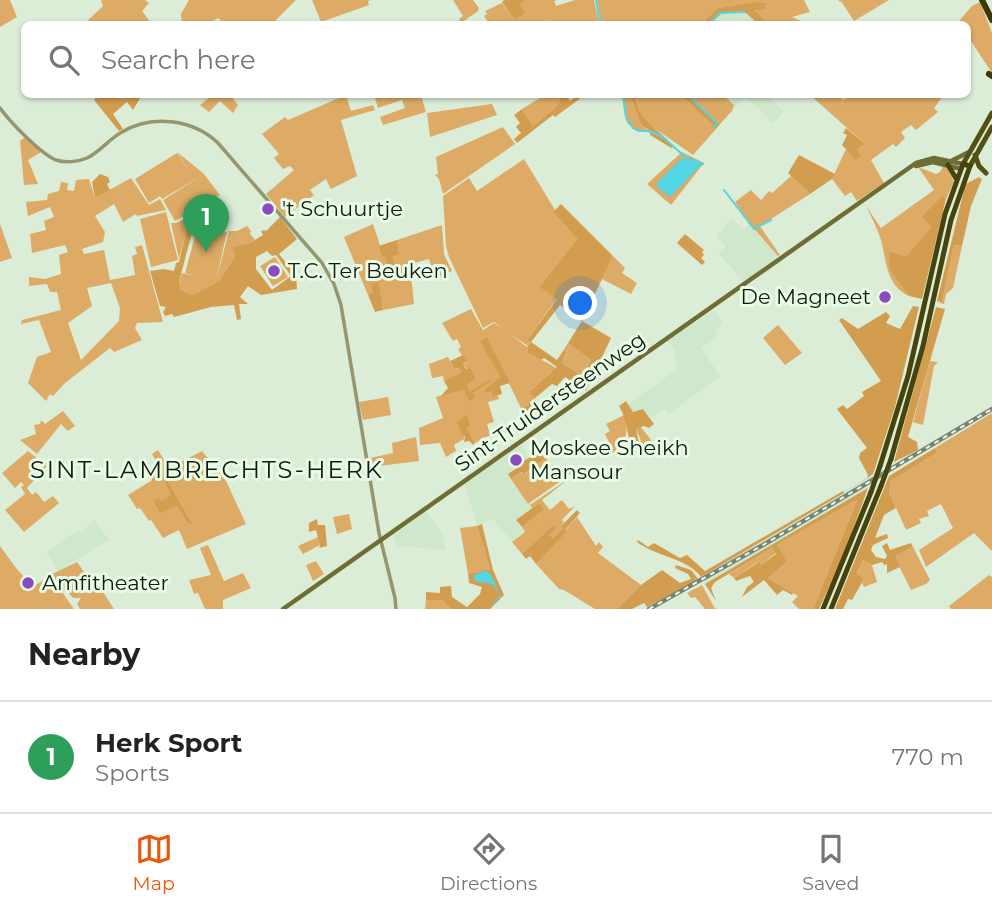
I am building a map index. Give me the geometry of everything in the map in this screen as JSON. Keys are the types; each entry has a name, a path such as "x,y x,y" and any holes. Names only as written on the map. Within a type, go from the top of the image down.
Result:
{"highway":[{"path":"984,0 992,13"},
{"path":"984,0 992,20"},
{"path":"949,163 957,180"},
{"path":"831,609 891,459 915,376 927,311 927,294 945,214 957,180 965,167"},
{"path":"823,609 871,492 899,410 927,311 934,296 965,167"}],"main road":[{"path":"965,167 992,113"},
{"path":"949,163 972,153 992,127"},
{"path":"972,153 986,173"},
{"name":"Sint-Truidersteenweg","path":"283,609 917,165 933,162 965,167"}],"street":[{"path":"0,108 45,152 61,161 74,162 89,157 121,132 155,122 167,121 185,125 204,133 218,143 322,263 334,284 341,305 381,540 396,609"}],"shaded area":[{"path":"0,0 10,0 17,17 0,27"},
{"path":"101,0 145,0 149,3 142,11 150,21 87,21 103,6"},
{"path":"189,0 296,0 275,21 221,21 218,18 213,21 182,21 181,14"},
{"path":"312,0 371,0 368,1 369,5 321,21"},
{"path":"453,0 473,0 479,8 478,11 460,21 463,16"},
{"path":"526,0 558,0 554,1 556,6 575,0 594,0 598,21 487,21 484,16 487,14 485,11 502,3 514,20 520,5"},
{"path":"526,0 520,5 525,13 514,20 502,2"},
{"path":"597,0 804,0 810,12 792,17 801,21 767,21 753,9 766,3 754,3 717,8 704,21 600,21"},
{"path":"838,0 889,0 854,21"},
{"path":"980,2 992,33 992,73 971,41 971,21 959,21 972,6"},
{"path":"766,3 765,9 754,10 767,21 755,21 746,13 722,13 713,21 704,21 717,8"},
{"path":"722,13 746,13 755,21 713,21"},
{"path":"140,98 133,110 127,102 113,114 123,129 119,131 94,100"},
{"path":"209,98 232,98 238,105 233,113 220,101 209,112 200,105"},
{"path":"339,98 347,98 351,111 373,105 375,110 341,120 357,176 331,189 326,179 310,190 314,195 285,217 266,194 294,170 290,166 283,169 274,158 279,154 262,134 285,117 288,120"},
{"path":"375,98 422,98 426,112 383,125 380,117 405,108 402,100 378,108"},
{"path":"540,98 561,98 556,107 533,126 522,109"},
{"path":"561,98 568,98 570,101 581,98 555,117 553,115 517,143 514,139 521,133 516,127 520,123 514,115 522,109 533,126 556,107"},
{"path":"622,98 631,98 641,125 651,133 634,128 625,117"},
{"path":"631,98 634,98 649,124 673,149 650,135 650,131 641,125"},
{"path":"634,98 684,98 716,129 693,155 647,123"},
{"path":"684,98 692,98 720,124 716,129"},
{"path":"692,98 726,98 734,105 720,124"},
{"path":"726,98 769,98 784,111 773,123 748,99 744,99 734,108"},
{"path":"813,98 942,98 934,108 938,112 916,130 911,125 901,132 905,138 896,147 893,144 871,160 884,183 857,201 851,192 845,196 832,179 847,147 857,150 865,144"},
{"path":"492,104 497,115 430,137 427,113"},
{"path":"503,127 515,144 443,194 439,179 435,175 438,174 436,157"},
{"path":"846,128 865,144 857,150 861,156 856,160 842,145 847,135 843,133"},
{"path":"25,137 41,152 28,160 38,184 24,185 20,141"},
{"path":"177,152 203,173 220,195 175,221 163,200 201,176 162,199 160,196 149,203 135,179 177,153 193,177"},
{"path":"682,152 704,163 671,205 647,184"},
{"path":"799,155 835,174 832,179 810,194 788,173"},
{"path":"524,159 555,210 554,213 577,239 539,287 557,298 527,340 531,343 528,346 510,334 527,347 528,353 556,368 530,391 535,398 522,410 487,338 481,340 500,377 493,386 492,394 492,397 498,395 499,399 488,402 494,422 487,424 490,435 475,443 467,428 467,416 464,439 454,445 456,451 446,457 440,443 420,445 419,428 443,418 436,397 464,388 470,400 473,393 490,379 470,392 467,385 476,379 463,364 467,363 458,349 461,347 457,339 453,341 442,323 471,309 483,330 494,323 503,328 494,322 483,328 449,257 443,196 469,178 477,191"},
{"path":"943,166 948,169 954,182 946,199 943,197 921,217 931,227 906,258 889,251 909,296 891,279 880,237 866,206 881,228 934,190 918,167 936,174"},
{"path":"100,174 108,177 110,190 95,198 92,182"},
{"path":"791,176 810,194 760,226 780,255 778,256 735,202 751,190 761,200"},
{"path":"979,177 982,179 971,206 962,246 954,245 942,302 937,301 966,184"},
{"path":"131,178 149,205 160,199 166,210 137,216 136,214 123,222 114,204 95,216 105,232 103,242 82,249 84,254 104,250 110,280 135,275 132,256 137,254 135,247 142,245 163,322 137,323 135,328 142,340 114,352 110,348 65,383 53,396 50,394 46,401 28,383 37,357 51,352 39,320 21,324 22,320 61,310 57,292 50,292 47,284 29,286 29,277 45,279 61,274 59,255 68,252 65,245 32,253 30,234 46,230 44,221 54,217 50,207 28,216 26,202 47,200 48,194 59,191 61,182 68,183 67,190 74,191 76,180 89,179 95,198","holes":["111,283 120,308 119,321 81,360 68,323 92,306 87,288"]},
{"path":"943,196 946,199 922,299 909,296 890,269 889,251 906,257 931,227 921,217"},
{"path":"561,204 613,256 582,321 611,338 586,391 565,377 557,386 552,384 535,398 529,392 557,367 544,358 541,360 528,353 527,347 531,343 527,340 557,299 539,287 577,239 553,212","holes":["560,305 582,321 568,343 591,360 582,376 562,363 566,352 563,351 557,360 531,342"]},
{"path":"166,212 178,260 151,267 140,219"},
{"path":"280,217 297,239 279,254 296,275 297,289 261,295 248,286 240,297 248,304 239,304 241,319 237,320 234,305 211,307 174,317 172,314 165,316 163,312 166,307 160,306 150,271 174,271 176,263 179,262 188,224 194,225 179,282 181,290 193,295 219,281 235,256 233,247 248,244 263,235 261,231 266,231","holes":["267,251 272,256 276,255 291,276 272,290 256,269 256,257"]},
{"path":"185,219 194,222 194,225 188,225 179,259 171,223"},
{"path":"731,219 744,229 750,224 778,256 744,282 719,254 726,246 716,237"},
{"path":"0,224 12,258 0,262"},
{"path":"373,224 380,245 378,247 382,256 385,255 389,271 392,256 399,254 397,240 442,225 444,254 452,271 435,279 429,259 410,264 414,304 383,310 379,282 368,295 344,237"},
{"path":"198,225 227,232 216,281 229,231 237,231 247,226 255,239 235,256 219,281 193,295 181,290 179,282 182,273 196,276 185,273"},
{"path":"685,234 704,250 701,258 705,262 702,265 677,243"},
{"path":"397,240 399,254 392,257 396,269 389,271 385,256 382,257 378,246"},
{"path":"954,245 962,246 953,288 946,294 944,304 937,302 942,302"},
{"path":"613,256 625,268 622,273 637,283 631,294 602,279"},
{"name":"T.C. Ter Beuken","path":"275,257 288,277 273,286 260,266"},
{"path":"379,281 383,310 375,312 368,295 373,292 371,285"},
{"path":"913,306 919,307 895,407 873,474 851,489 867,478 859,458 860,453 867,448 837,409 843,405 847,409 864,396 862,392 881,381 839,320 842,318 858,329 886,312 890,316 886,323 900,329"},
{"path":"936,307 945,309 908,437 917,442 918,450 894,462"},
{"path":"714,310 723,323 715,332 718,337 701,348 720,376 669,414 664,408 651,418 643,409 633,412 628,405 677,369 674,349 668,341"},
{"path":"778,325 802,353 785,365 763,338"},
{"path":"487,337 510,383 500,386 502,394 492,397 491,391 486,393 484,390 500,377 480,341"},
{"path":"568,343 591,360 582,376 562,363 566,353 563,351"},
{"path":"463,355 467,362 463,364 466,369 470,368 476,379 467,385 470,391 490,379 491,381 473,393 475,398 469,401 464,389 441,396 448,388 444,381 461,372 459,368 454,369 450,361"},
{"path":"448,357 454,369 459,368 461,372 444,381 443,376 432,378 429,364"},
{"path":"930,361 938,362 934,366 923,425 913,422"},
{"path":"388,397 391,415 363,420 359,402"},
{"path":"535,398 541,407 525,418 522,410"},
{"path":"626,401 633,412 643,409 654,424 649,428 644,426 636,429 641,453 634,441 631,443 619,406"},
{"path":"63,411 75,426 68,431 61,424 37,454 20,440 36,434 34,425 40,424 41,420 45,424"},
{"path":"992,413 992,551 974,533 926,567 919,550 953,528 941,504 927,511 929,516 919,519 921,523 906,530 889,492 891,481 937,453 935,448"},
{"path":"467,415 470,426 467,428 475,443 473,445 469,441 464,442 465,436 462,435 457,422"},
{"path":"624,415 627,421 626,436 622,438 631,443 606,456 604,452 612,448 605,434 610,431 606,424"},
{"path":"641,427 655,445 645,451 636,429"},
{"path":"416,437 419,461 371,467 370,458 393,453 392,443"},
{"path":"521,445 529,458 508,474 532,508 516,520 525,532 512,542 493,519 477,526 465,484"},
{"path":"935,448 937,453 891,481 889,492 896,508 884,515 875,538 887,534 888,538 873,545 871,550 876,557 885,559 887,556 882,546 887,543 890,550 911,543 913,547 895,556 900,567 887,573 887,564 882,562 872,565 863,560 857,574 864,579 852,600 848,599 843,609 835,609 889,476"},
{"path":"158,450 166,463 175,460 179,463 202,451 226,481 246,524 187,549 179,530 163,538 128,495 162,474 172,495 161,501 153,501 160,514 177,504 188,524 191,521 152,454"},
{"path":"28,451 47,466 27,488 32,495 36,492 44,502 53,496 59,503 24,532 5,510 25,494 21,487 24,485 21,482 15,488 2,473"},
{"path":"541,451 546,458 524,474 522,472 511,479 508,474"},
{"path":"546,458 557,477 579,468 528,504 511,479 523,472 525,474"},
{"path":"162,471 192,523 188,524 177,505 160,514 153,501 159,498 161,501 171,495 162,475 153,481 151,478"},
{"path":"873,474 868,488 705,584 701,577"},
{"path":"571,477 542,500 550,510 562,500 569,509 575,506 562,520 563,528 553,538 549,535 554,524 522,554 512,542 525,532 522,527 543,509 539,503 532,508 530,505"},
{"path":"868,488 843,557 819,609 813,609 857,500 777,545 787,562 768,578 793,593 792,595 783,590 777,595 764,580 742,597 747,587 754,582 750,576 736,581 734,578 759,562 761,565 776,554 772,548 715,582 711,588 716,601 705,584"},
{"path":"843,491 844,493 701,577 688,566 637,542 638,540 648,547 654,543 680,558 687,555 705,571"},
{"path":"857,500 813,609 799,609 792,602 798,596 768,578 786,563 777,545"},
{"path":"539,503 544,509 522,527 516,520"},
{"path":"577,510 580,513 565,530 567,531 536,564 530,556 526,559 522,554 554,524 556,527 549,535 553,538"},
{"path":"426,511 444,536 445,550 397,546 393,536"},
{"path":"349,514 352,529 337,534 333,517"},
{"path":"577,517 596,546 599,542 603,547 598,553 641,585 617,609 595,609 559,589 536,564"},
{"path":"317,519 318,525 325,525 327,546 319,548 316,530 309,532 309,523"},
{"path":"95,520 109,540 58,571 47,552 78,530 80,533"},
{"path":"482,524 493,570 504,595 490,609 451,609 442,600 426,600 426,592 440,593 440,587 451,586 452,597 467,607 480,594 482,587 469,583 468,574 490,569 477,526"},
{"path":"477,526 490,569 468,574 460,528"},
{"path":"318,537 320,545 303,554 298,546"},
{"path":"208,545 224,581 243,573 251,588 223,600 223,609 205,609 198,593 194,594 189,580 211,575 200,548"},
{"path":"0,546 33,587 77,562 94,586 98,584 114,609 80,609 77,604 81,598 73,598 66,590 62,592 74,609 0,609"},
{"path":"913,547 930,580 911,590 894,556"},
{"path":"772,548 776,553 761,565 758,562 734,578 729,574"},
{"path":"863,560 872,565 877,582 864,587 864,579 857,575"},
{"path":"316,561 324,574 313,581 306,565"},
{"path":"676,565 691,570 699,580 647,607 644,603 632,609 617,609 641,585 662,570 680,583 691,579 688,574 675,568"},
{"path":"989,575 992,577 992,609 951,609 949,606"},
{"path":"702,585 716,609 705,609 695,597 691,598 687,593"},
{"path":"426,600 442,600 451,609 425,609"}],"water":[{"path":"682,158 702,164 670,197 657,187 657,183"},
{"path":"483,571 488,572 501,596 487,609 500,595 492,584 475,581 473,576"}],"waterway":[{"path":"596,0 600,21"},
{"path":"712,21 720,13 745,12"},
{"path":"624,98 626,116 633,128 663,137 684,156 703,164"},
{"path":"691,98 717,123 714,127"},
{"path":"724,190 754,229 771,220"}],"railway":[{"path":"649,609 763,545 992,409"}],"place":[{"name":"'t Schuurtje","path":"268,209"},
{"name":"Herk Sport","path":"206,252"},
{"name":"T.C. Ter Beuken","path":"274,271"},
{"name":"De Magneet","path":"885,297"},
{"name":"Moskee Sheikh Mansour","path":"516,460"},
{"name":"Amfitheater","path":"28,583"}],"district":[{"name":"SINT-LAMBRECHTS-HERK","path":"207,470"}]}
